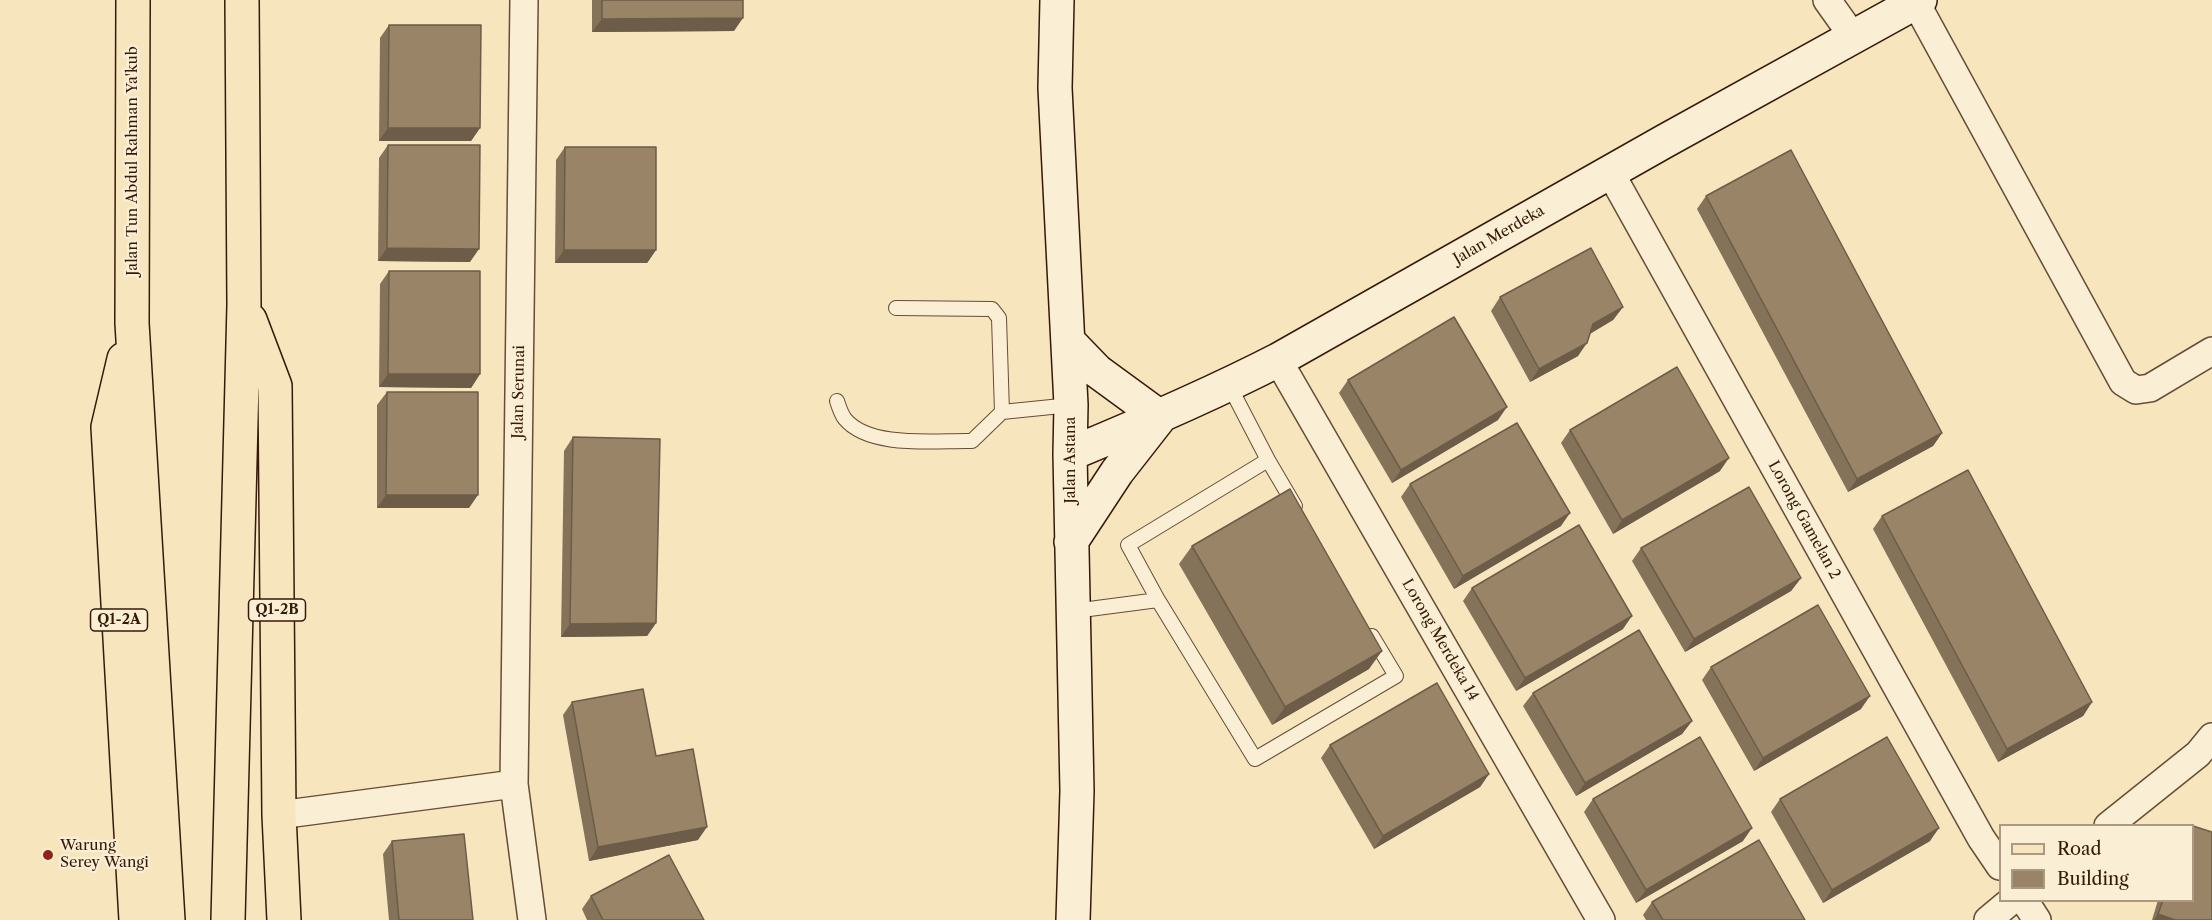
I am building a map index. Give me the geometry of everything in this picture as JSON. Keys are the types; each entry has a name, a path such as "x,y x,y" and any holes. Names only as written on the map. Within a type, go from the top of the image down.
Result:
{"main road":[{"name":"Jalan Tun Abdul Rahman Ya'kub","path":"132,322 133,0"},
{"name":"Q1-2B","path":"242,0 244,305 275,386 279,815 284,920"},
{"name":"Jalan Astana","path":"1057,0 1055,88 1071,405 1071,542 1077,791 1073,920"},
{"name":"Jalan Merdeka","path":"1070,454 1160,417 1278,360 1918,1"},
{"path":"228,920 244,305"},
{"name":"Q1-2A","path":"132,322 108,427 136,920"},
{"path":"132,322 168,920"},
{"path":"1068,342 1097,371 1160,417 1117,472 1071,542"}],"street":[{"name":"Jalan Serunai","path":"524,0 514,784 532,920"},
{"path":"1827,0 1854,38"},
{"path":"1918,1 2123,382 2136,390 2151,388 2212,351"},
{"name":"Lorong Gamelan 2","path":"1610,172 1975,828 1999,863"},
{"name":"Lorong Merdeka 14","path":"1278,360 1601,920"},
{"path":"2109,824 2198,754 2212,736"},
{"path":"279,815 514,784"},
{"path":"1988,920 2010,902"},
{"path":"2025,902 2037,920"}],"lane":[{"path":"896,308 992,309 999,318 1002,412"},
{"path":"1229,385 1268,460 1304,521"},
{"path":"837,401 844,418 861,432 885,440 972,441 1002,412 1071,405"},
{"path":"1268,460 1128,545 1158,600 1255,759 1396,676 1365,624"},
{"path":"1073,612 1158,600"}],"building":[{"path":"602,0 743,0 743,18 602,19"},
{"path":"389,25 481,25 480,128 388,128"},
{"path":"388,145 480,145 479,249 387,248"},
{"path":"565,147 656,147 656,250 564,250"},
{"path":"1791,150 1942,433 1857,479 1706,196"},
{"path":"1591,248 1623,307 1593,324 1587,343 1539,369 1500,297"},
{"path":"389,271 480,271 480,374 388,374"},
{"path":"1454,317 1507,407 1401,470 1348,380"},
{"path":"1677,367 1729,458 1622,520 1570,430"},
{"path":"387,392 478,392 478,495 386,495"},
{"path":"1517,423 1570,513 1463,576 1410,484"},
{"path":"573,437 660,439 656,623 570,624"},
{"path":"1968,470 2092,702 2007,749 1882,516"},
{"path":"1749,487 1801,578 1694,639 1641,548"},
{"path":"1290,489 1382,651 1285,707 1192,546"},
{"path":"1579,525 1632,616 1525,678 1472,588"},
{"path":"1818,605 1870,696 1763,758 1711,667"},
{"path":"1639,630 1692,721 1585,783 1533,693"},
{"path":"1437,683 1489,774 1383,836 1330,745"},
{"path":"643,689 656,756 693,749 707,827 598,847 572,702"},
{"path":"1700,737 1752,828 1646,890 1593,799"},
{"path":"1887,737 1939,828 1832,890 1780,799"},
{"path":"2194,826 2212,832 2212,920 2175,920 2158,914 2162,902 2194,902"},
{"path":"464,834 473,920 399,920 392,841"},
{"path":"1759,840 1805,920 1663,920 1652,902"},
{"path":"669,855 704,920 603,920 591,896"}],"place":[{"name":"Warung Serey Wangi","path":"48,855"}]}
